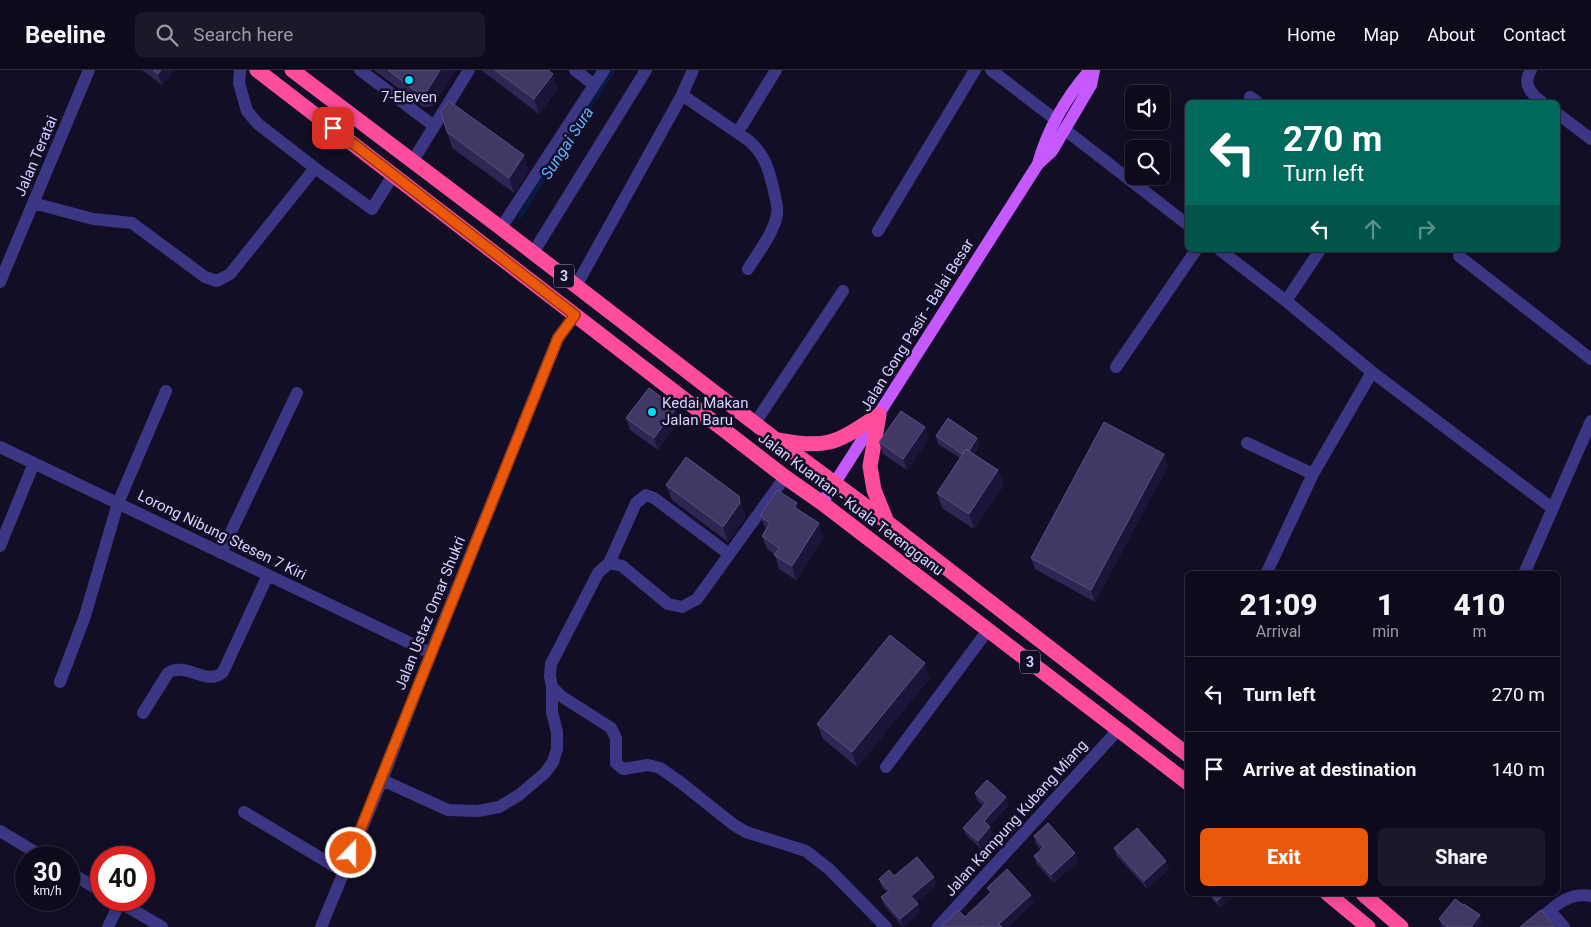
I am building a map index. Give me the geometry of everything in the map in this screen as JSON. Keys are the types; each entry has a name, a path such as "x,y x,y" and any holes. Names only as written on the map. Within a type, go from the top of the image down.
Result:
{"highway":[{"name":"Jalan Kuantan - Kuala Terengganu","path":"257,70 785,477 822,503 1185,781"},
{"name":"Jalan Kuantan - Kuala Terengganu","path":"292,70 775,439 836,483 1185,753"},
{"path":"775,439 819,445 846,436 880,415"},
{"path":"880,415 870,466 874,490 887,522"},
{"path":"1330,896 1368,927"},
{"path":"1365,896 1401,927"}],"main road":[{"name":"Jalan Gong Pasir - Balai Besar","path":"822,503 880,415 1038,164 1052,151 1060,125 1091,85 1092,70"}],"street":[{"name":"Jalan Teratai","path":"0,282 90,70"},
{"path":"240,70 239,83 247,111 258,124 315,168 372,208 393,175"},
{"path":"360,70 434,126"},
{"path":"575,70 594,86"},
{"path":"501,228 604,70"},
{"path":"534,253 646,70"},
{"path":"576,286 682,95 693,70"},
{"path":"738,132 776,70"},
{"path":"878,231 975,70"},
{"path":"990,70 1185,223"},
{"path":"1531,70 1528,75 1527,84 1530,91 1540,100"},
{"path":"412,162 467,71"},
{"path":"682,95 738,132 758,149 765,160 778,214 748,269"},
{"path":"1560,115 1591,138"},
{"path":"33,203 93,219 132,223 205,277 217,281 230,274 315,168"},
{"path":"1116,367 1195,252"},
{"path":"1223,252 1286,301 1372,372 1552,508"},
{"path":"1286,301 1319,252"},
{"path":"1459,256 1591,359"},
{"path":"755,423 843,291"},
{"name":"Jalan Ustaz Omar Shukri","path":"321,927 382,780 558,338 575,315"},
{"path":"1267,571 1313,474 1372,372"},
{"path":"60,682 85,616 118,504 166,391"},
{"path":"221,553 297,394"},
{"path":"1525,571 1591,421"},
{"path":"1247,443 1313,474"},
{"name":"Lorong Nibung Stesen 7 Kiri","path":"0,447 431,653"},
{"path":"0,546 34,463"},
{"path":"609,563 622,566 668,604 682,607 697,599 785,477"},
{"path":"382,780 448,810 478,811 499,807 519,795 545,773 553,762 557,749 557,732 552,712 551,664 598,573 609,563 636,503 646,495 654,498 729,554"},
{"path":"143,713 168,673 172,670 181,669 206,676 219,675 223,672 268,575"},
{"path":"886,768 988,630"},
{"path":"552,687 561,696 611,728 616,738 616,763 623,769 648,765 660,768 740,829 806,851 829,869 886,927"},
{"name":"Jalan Kampung Kubang Miang","path":"938,927 1118,730"},
{"path":"244,812 344,872"},
{"path":"0,831 25,846"},
{"path":"1532,927 1561,900 1580,894 1591,896"},
{"path":"108,927 114,911"},
{"path":"135,911 162,927"},
{"path":"1550,911 1564,927"}],"building":[{"path":"153,70 161,70 158,74"},
{"path":"388,70 440,70 427,91 417,92"},
{"path":"495,70 548,70 553,74 534,99"},
{"path":"449,101 524,155 509,178 447,132 441,112"},
{"path":"649,388 676,408 654,438 626,418"},
{"path":"901,411 925,427 903,459 879,442"},
{"path":"948,418 977,438 969,451 966,449 962,454 936,436"},
{"path":"1104,422 1164,454 1091,590 1031,558"},
{"path":"966,449 998,470 969,514 937,493"},
{"path":"686,457 739,496 740,503 723,527 666,485"},
{"path":"777,490 797,503 794,507 819,523 792,566 774,555 779,548 762,536 770,523 760,516"},
{"path":"890,635 925,663 852,752 817,724"},
{"path":"987,780 1006,797 984,821 990,827 978,841 963,828 986,803 975,793"},
{"path":"1048,823 1075,853 1051,875 1034,856 1044,847 1034,836"},
{"path":"1137,828 1166,861 1144,881 1114,848"},
{"path":"917,857 934,877 911,896 918,904 900,919 881,897 889,891 879,879 889,870 894,876"},
{"path":"1007,869 1031,895 999,924 1002,927 941,927 958,910 965,917 991,892 987,888"},
{"path":"1213,896 1223,896 1217,901"},
{"path":"1455,899 1480,915 1471,927 1447,927 1439,919"},
{"path":"1541,910 1555,927 1520,927"}],"waterway":[{"name":"Sungai Sura","path":"520,216 613,70"}],"place":[{"name":"7-Eleven","path":"409,80"},
{"name":"Kedai Makan Jalan Baru","path":"652,412"}],"route":[{"path":"333,128 575,315 558,338 382,780 351,853"}]}
